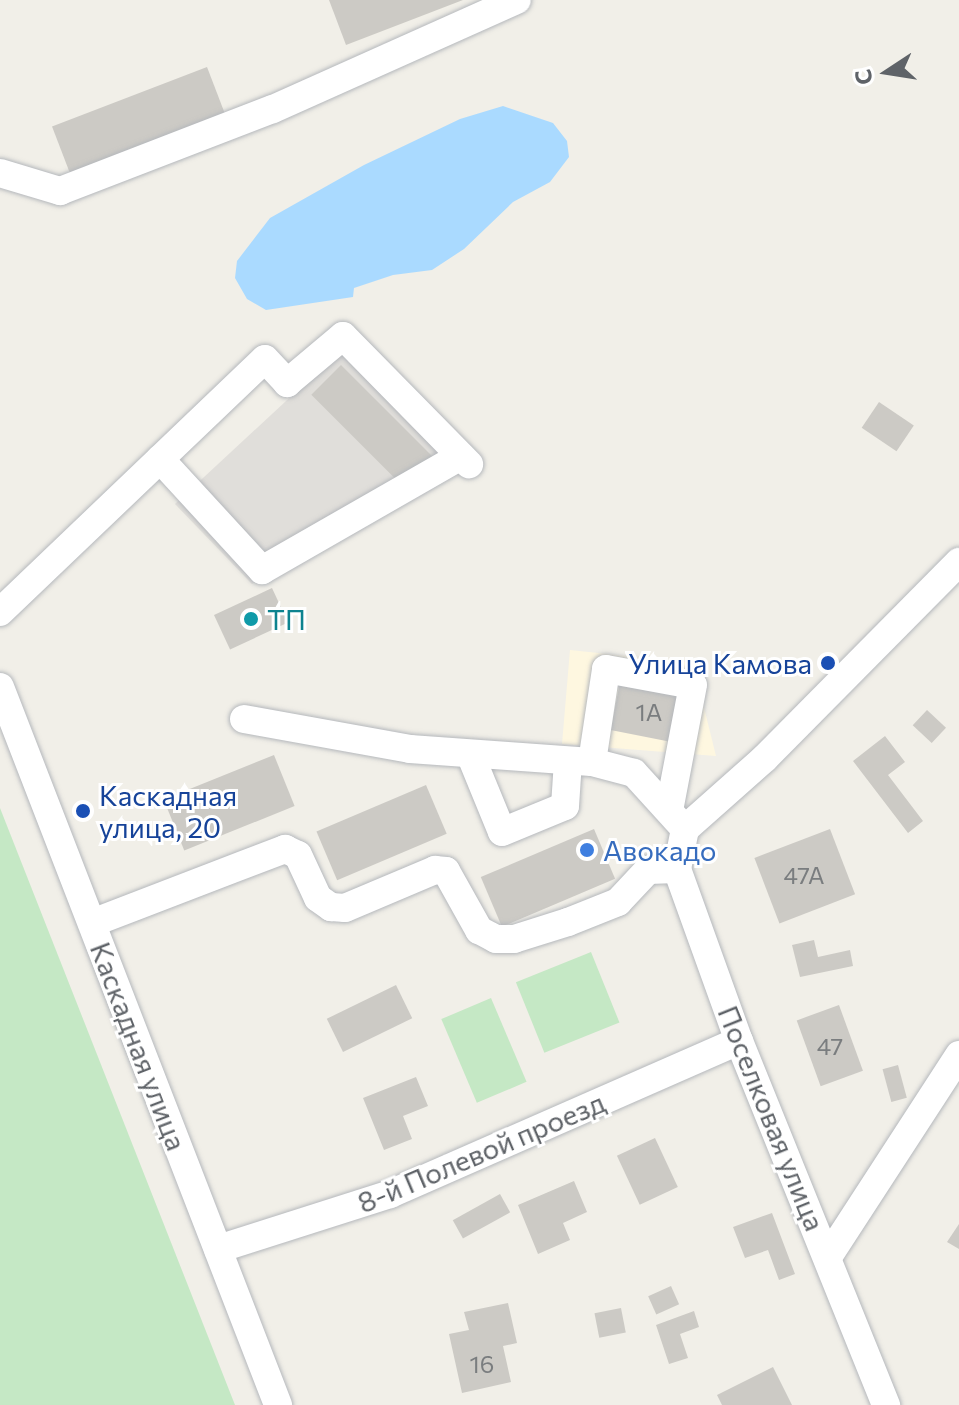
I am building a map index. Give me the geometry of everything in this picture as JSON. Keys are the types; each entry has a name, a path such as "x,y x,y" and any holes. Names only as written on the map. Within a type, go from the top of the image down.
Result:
{"street":[{"path":"0,173 60,191 273,109 517,0"},
{"path":"0,612 160,459 265,359 287,383 343,336 465,460 262,570 160,459"},
{"path":"677,820 765,758 959,562"},
{"path":"92,923 285,849 298,855 318,898 331,907 345,908 435,870 446,871 479,930 496,939 514,939 568,922 618,902 648,870 677,869 677,820 693,685 606,669 565,806 502,832 470,754"},
{"name":"Каскадная улица","path":"0,687 278,1405"},
{"path":"244,719 378,745 580,761 634,773 677,820"},
{"name":"Поселковая улица","path":"677,869 739,1041 886,1405"},
{"name":"8-й Полевой проезд","path":"218,1249 390,1194 739,1041"},
{"path":"828,1257 959,1055"}],"shaded area":[{"path":"342,349 454,465 252,584 175,504"},
{"path":"570,650 693,663 716,756 562,744"}],"green space":[{"path":"0,808 235,1405 0,1405"},
{"path":"591,952 619,1022 544,1053 516,982"},
{"path":"491,998 527,1082 477,1103 441,1019"}],"water":[{"path":"503,106 553,123 567,141 569,157 550,182 513,202 464,249 432,270 393,275 354,288 353,297 266,310 247,299 235,278 237,261 270,218 364,165 460,119"}],"building":[{"path":"329,0 463,0 346,45"},
{"path":"207,67 226,116 71,176 52,126"},
{"path":"341,365 436,460 406,489 311,395"},
{"path":"879,402 914,425 896,451 862,428"},
{"name":"ТП","path":"272,588 288,622 230,649 214,615"},
{"path":"620,682 686,695 676,743 611,730"},
{"path":"927,710 946,728 932,743 913,725"},
{"path":"885,736 905,762 888,775 923,821 908,833 853,761"},
{"path":"274,755 295,806 184,851 164,800"},
{"path":"426,785 447,834 337,880 316,831"},
{"path":"594,829 615,879 502,927 481,877"},
{"path":"830,829 855,894 779,923 754,858"},
{"path":"814,940 818,957 850,950 853,966 800,977 792,945"},
{"path":"396,985 412,1018 343,1052 327,1019"},
{"path":"839,1005 863,1071 821,1086 797,1020"},
{"path":"898,1065 907,1098 891,1102 883,1069"},
{"path":"416,1077 428,1106 403,1116 412,1139 384,1150 363,1098"},
{"path":"655,1138 678,1187 640,1205 617,1156"},
{"path":"574,1181 587,1212 563,1223 570,1240 538,1254 518,1205"},
{"path":"500,1194 510,1212 463,1239 453,1220"},
{"path":"772,1213 795,1274 779,1280 768,1250 745,1258 733,1227"},
{"path":"959,1224 959,1249 947,1242"},
{"path":"671,1286 679,1304 656,1314 648,1296"},
{"path":"508,1303 517,1343 503,1346 511,1382 462,1393 449,1334 469,1330 464,1312"},
{"path":"621,1308 626,1333 599,1338 594,1313"},
{"path":"694,1311 699,1327 680,1334 688,1358 669,1364 656,1325"},
{"path":"773,1367 792,1405 722,1405 717,1395"}],"place":[{"name":"ТП","path":"251,619"},
{"name":"Улица Камова","path":"828,663"},
{"name":"Каскадная улица, 20","path":"83,811"},
{"name":"Авокадо","path":"587,850"}]}
